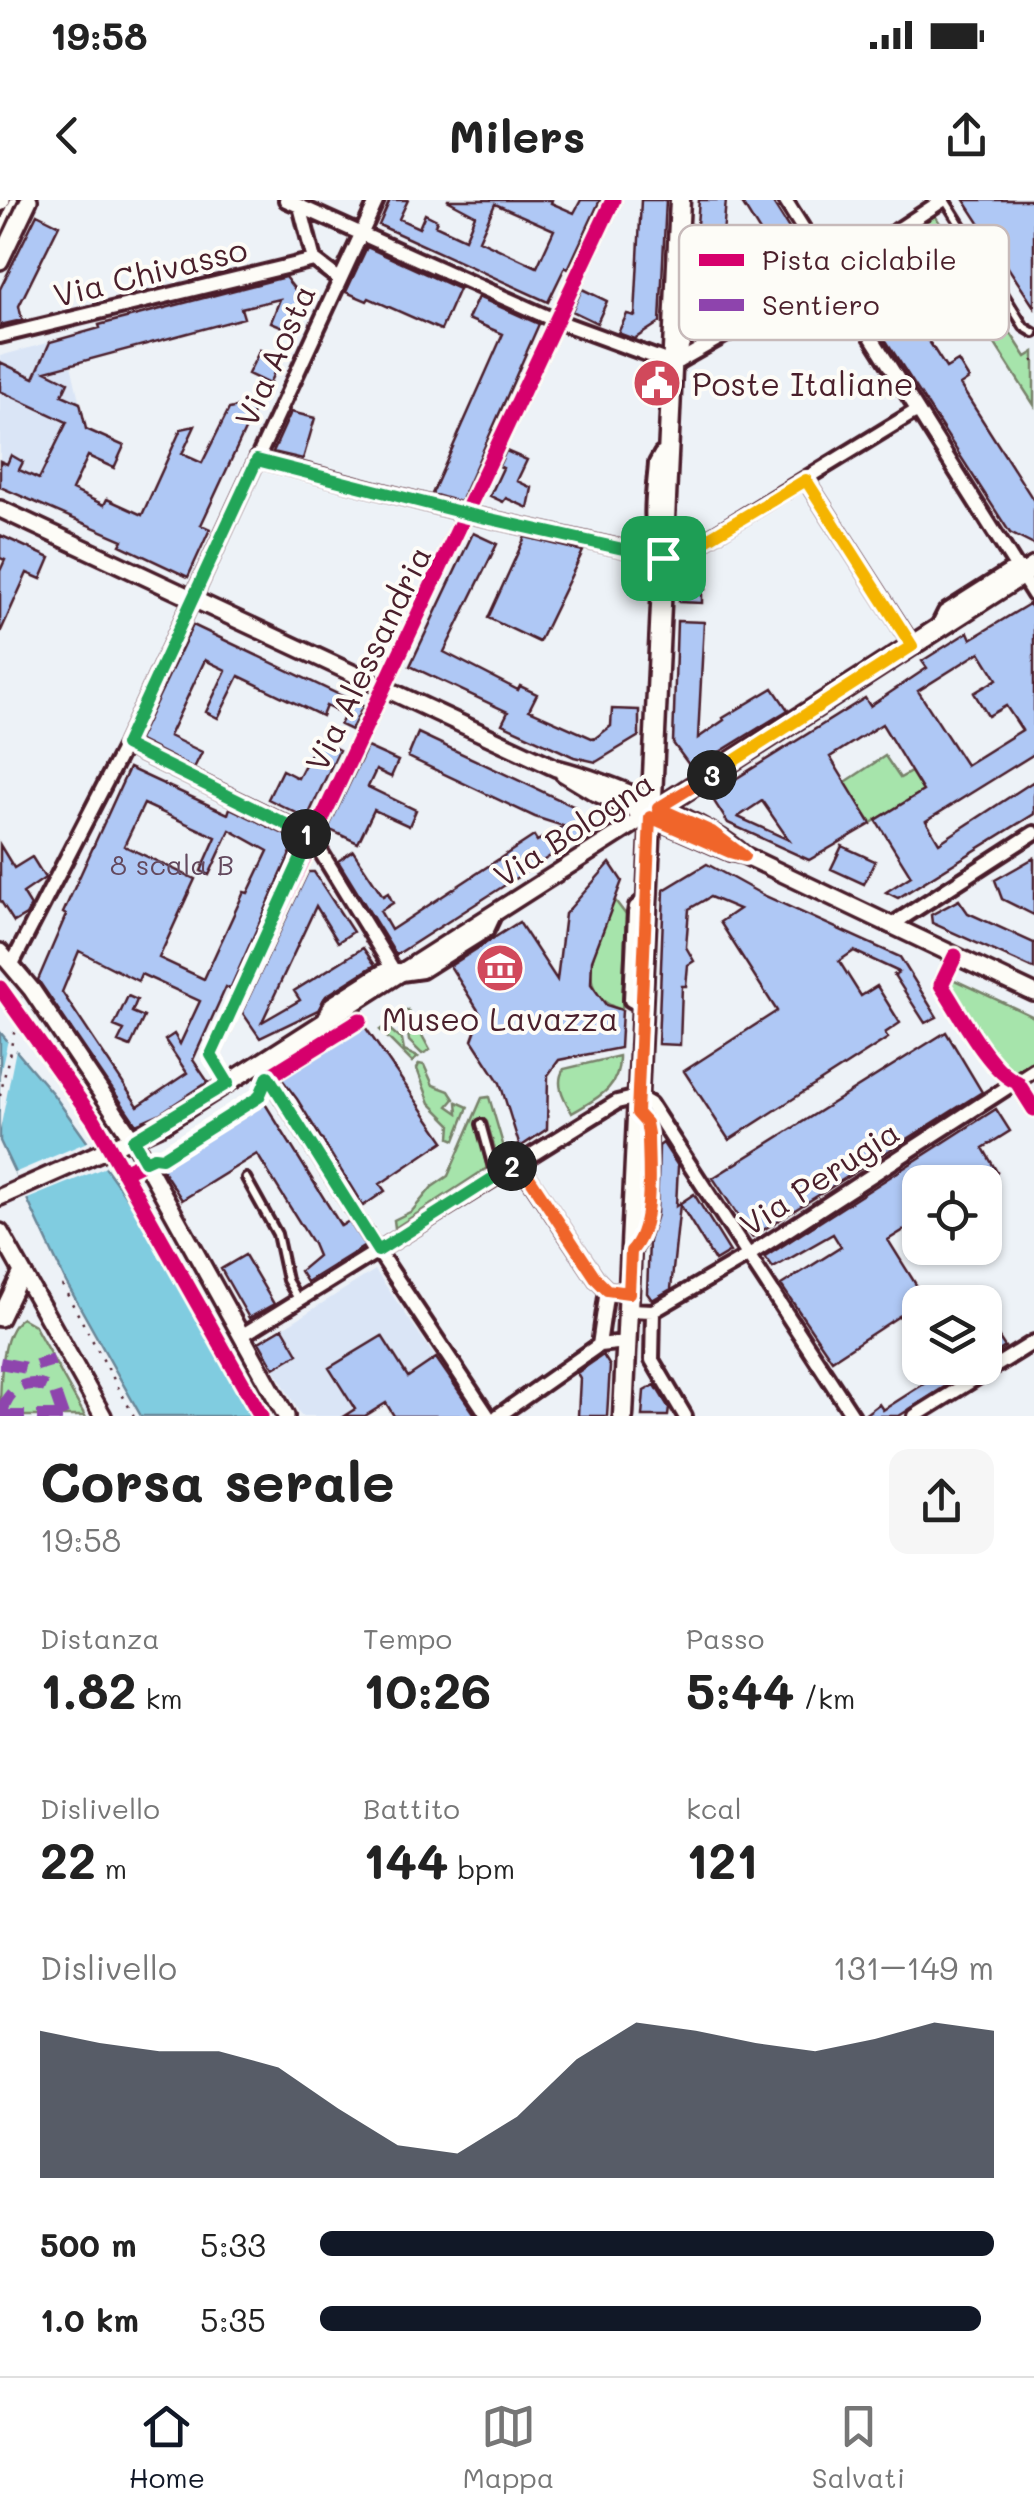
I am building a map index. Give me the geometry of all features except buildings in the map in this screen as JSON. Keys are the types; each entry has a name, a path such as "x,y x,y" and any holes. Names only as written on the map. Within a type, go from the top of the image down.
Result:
{"main road":[{"path":"623,1416 680,200"},
{"name":"Via Bologna","path":"652,812 1023,573"}],"street":[{"path":"0,261 29,200"},
{"path":"286,200 554,320 671,358 705,340"},
{"name":"Via Aosta","path":"12,964 125,745 376,200"},
{"name":"Via Alessandria","path":"228,1083 211,1055 613,200"},
{"path":"785,200 800,225"},
{"path":"906,225 944,200"},
{"path":"300,206 314,260 339,279"},
{"name":"Via Chivasso","path":"0,336 314,260"},
{"path":"871,340 1034,595"},
{"path":"257,460 468,514 663,552 689,550 916,411"},
{"path":"806,480 912,646"},
{"path":"0,510 556,768 586,776 652,812 712,832 744,856 1034,993"},
{"path":"125,745 311,836 399,973"},
{"name":"Via Bologna","path":"0,1197 133,1140 652,812"},
{"path":"890,926 1034,833"},
{"path":"0,952 133,1140 286,1416"},
{"name":"Via Perugia","path":"654,1311 748,1255 1034,1070"},
{"path":"268,1076 488,1416"},
{"path":"1017,1082 1034,1109"},
{"path":"242,1336 617,1102 650,1104 853,1416"},
{"path":"519,1162 607,1290 654,1311 652,1360 685,1416"},
{"path":"0,1232 103,1416"},
{"path":"0,1318 22,1272"},
{"path":"498,1416 599,1345 607,1290"},
{"path":"915,1416 1034,1342"},
{"path":"599,1345 652,1360"}],"lane":[{"path":"0,231 14,200"},
{"path":"944,200 960,225"},
{"path":"1009,303 1024,327 1034,333"},
{"path":"955,956 942,985 991,1060 1005,1078 1017,1082"},
{"path":"481,1124 496,1176"},
{"path":"246,1178 277,1234 287,1280 298,1300"}],"path":[{"path":"1034,360 1030,362 1034,368"},
{"path":"0,988 22,1019 0,1096"},
{"path":"62,1285 134,1416"}],"shaded area":[{"path":"65,338 86,431 50,510 0,487 0,356"},
{"path":"375,1270 436,1358 344,1416 301,1416 274,1368 298,1354 283,1328"}],"green space":[{"path":"934,214 941,225 917,225"},
{"path":"1009,331 1026,357 1034,352 1034,405 992,340 1009,340"},
{"path":"885,756 900,778 911,772 923,791 871,823 844,783"},
{"path":"614,899 626,915 622,1010 605,1002 595,991 591,977 596,946"},
{"path":"946,976 1034,1017 1034,1063 1008,1079"},
{"path":"408,1010 430,1050 422,1054 409,1041 407,1025 388,1028 402,1040 404,1051 418,1057 412,1062 380,1030"},
{"path":"619,1056 611,1085 572,1113 560,1086 564,1069"},
{"path":"419,1064 424,1065 433,1085 449,1091 454,1099 448,1106 458,1113 457,1102 468,1107 455,1140 450,1138 451,1124 430,1103 417,1069"},
{"path":"489,1097 507,1158 498,1160 487,1122 477,1124 487,1168 395,1228 394,1220 412,1211 432,1187 448,1176 482,1098"},
{"path":"22,1318 34,1325 85,1416 0,1416 5,1348"}],"water":[{"path":"0,1032 53,1094 157,1240 256,1416 141,1416 66,1282 0,1141"}],"pier":[{"path":"9,1035 17,1044 0,1130 0,1075"},
{"path":"92,1140 106,1167 25,1200 14,1173"}],"tram line":[{"path":"0,239 18,200"}],"marked path":[{"path":"268,1077 378,1251"},
{"path":"0,1363 27,1368 54,1360"},
{"path":"2,1416 8,1398 29,1384 55,1393 63,1416"},
{"path":"0,1416 68,1416"}],"cycle path":[{"path":"228,1083 211,1055 613,200"},
{"path":"955,956 941,985 986,1054 1017,1082 1034,1109"},
{"path":"0,988 94,1120 261,1416"},
{"path":"123,1172 154,1157 161,1158 259,1097 268,1077 360,1020"}],"place":[{"name":"Poste Italiane","path":"657,383"},
{"name":"Museo Lavazza","path":"500,968"}],"route":[{"path":"257,460 663,558 689,550 806,480 912,646 658,808 712,832 744,856 650,817 637,1113 646,1123 648,1134 646,1224 643,1236 631,1251 629,1293 607,1290 597,1280 519,1162 378,1251 268,1076 259,1097 162,1158 145,1161 133,1140 228,1083 211,1055 311,836 125,745 257,460"}]}
